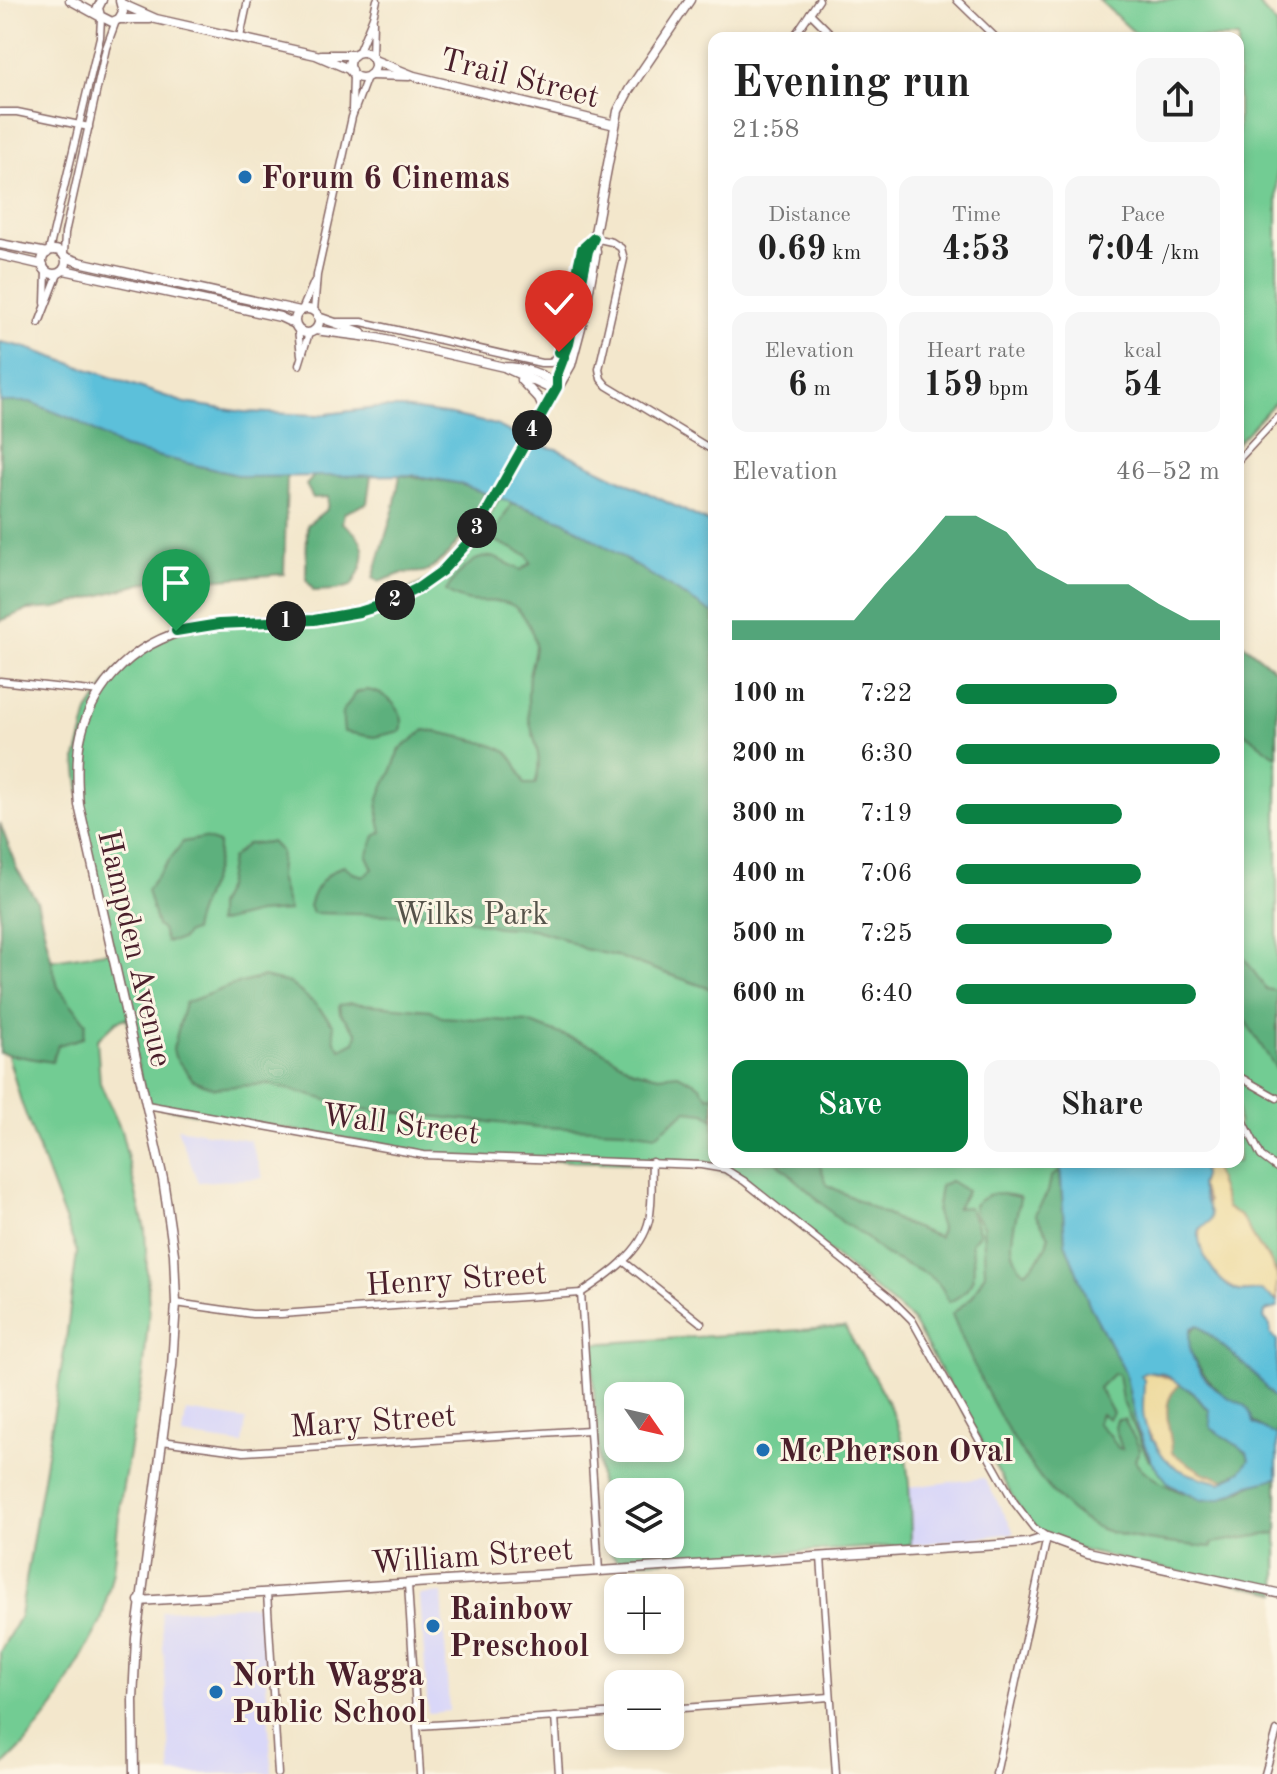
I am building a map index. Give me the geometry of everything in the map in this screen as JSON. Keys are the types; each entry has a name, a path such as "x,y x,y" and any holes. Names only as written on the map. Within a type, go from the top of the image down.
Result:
{"main road":[{"path":"70,0 108,22 156,19 240,37 316,55 359,77 368,76 375,68 373,58 365,52 316,55"},
{"path":"100,17 98,8 102,0"},
{"name":"Hampden Avenue","path":"134,1774 133,1669 139,1601 172,1366 176,1303 170,1216 83,824 76,759 88,712 115,671 133,655 176,631 219,624 314,620 359,612 402,597 442,571 463,548 565,378 575,352 596,252 594,238 618,111 690,0"},
{"path":"117,20 123,12 121,2"},
{"path":"121,2 156,19"},
{"path":"352,72 350,62 356,54"},
{"name":"Trail Street","path":"373,58 414,76 615,125"},
{"name":"Trail Street","path":"368,76 414,76"},
{"path":"0,244 48,252 58,250 64,255 166,281 301,310 377,338"},
{"path":"44,268 48,252"},
{"path":"0,255 61,272 280,317 312,331 377,338 504,367 517,367 551,379 557,387"},
{"path":"61,272 67,264 64,255"},
{"path":"163,292 166,281"},
{"path":"297,327 295,317 301,310"},
{"path":"312,331 318,324 316,314"},
{"path":"504,367 530,388 542,414"},
{"path":"514,374 547,387 557,387"},
{"path":"1047,1537 1088,1552 1277,1593"},
{"name":"William Street","path":"139,1601 1017,1544 1047,1537"}],"street":[{"path":"240,37 248,0"},
{"path":"356,54 373,17 377,0"},
{"path":"797,32 819,0"},
{"path":"957,0 990,32"},
{"path":"810,13 829,32"},
{"path":"48,252 100,37 100,17"},
{"path":"373,17 373,58"},
{"path":"64,255 65,233 106,48 117,20"},
{"path":"352,72 352,117"},
{"path":"316,314 317,275 352,117 368,76"},
{"path":"0,112 17,112 89,127"},
{"path":"334,322 362,322 551,363 559,352 582,249 594,238 619,245 624,259 600,366 601,379 607,386 708,447"},
{"path":"44,268 45,307"},
{"path":"39,323 61,272"},
{"path":"301,310 317,275"},
{"path":"297,327 300,362 312,331"},
{"path":"1244,454 1277,418"},
{"path":"0,681 100,692"},
{"path":"1244,1079 1277,1098"},
{"name":"Wall Street","path":"147,1105 424,1155 708,1166"},
{"path":"1244,1122 1261,1156 1277,1168"},
{"name":"Henry Street","path":"176,1303 252,1314 281,1314 581,1293 611,1273 642,1236 650,1218 652,1162"},
{"name":"Wall Street","path":"718,1168 735,1174 903,1309 921,1332 1014,1502 1034,1528 1047,1537"},
{"path":"623,1261 701,1323"},
{"path":"581,1293 599,1571"},
{"name":"Mary Street","path":"162,1441 257,1452 589,1430"},
{"path":"996,1774 1047,1537"},
{"path":"821,1557 836,1774"},
{"path":"408,1584 420,1774"},
{"path":"267,1593 278,1774"},
{"path":"684,1708 830,1697"},
{"path":"417,1726 604,1714"},
{"path":"555,1717 559,1774"},
{"path":"1265,1774 1277,1731"}],"shaded area":[{"path":"177,1128 250,1140 263,1178 198,1182"},
{"path":"186,1411 246,1420 243,1444 183,1436"},
{"path":"984,1478 1015,1533 911,1545 909,1487"},
{"name":"Rainbow Preschool","path":"442,1593 449,1711 428,1713 420,1595"},
{"name":"North Wagga Public School","path":"261,1605 272,1773 171,1774 161,1611"}],"green space":[{"path":"1099,0 1254,0 1277,25 1277,400 1244,436 1244,32 1134,32"},
{"path":"0,402 30,402 77,421 123,448 246,477 287,476 284,574 207,580 169,576 56,608 27,610 0,621"},
{"path":"371,475 367,503 344,513 342,523 358,536 362,544 363,560 357,577 351,586 314,591 306,579 307,525 327,509 328,497 313,498 306,485 314,476"},
{"path":"400,475 457,483 485,493 462,536 437,564 419,573 403,573 379,582 373,578 394,508"},
{"name":"Wilks Park","path":"499,498 564,521 708,610 708,1166 448,1157 147,1105 127,1018 117,1021 97,1040 100,1083 121,1130 145,1230 149,1311 143,1375 121,1497 113,1571 101,1622 56,1704 25,1744 0,1769 0,1652 20,1616 66,1340 77,1252 21,1102 0,1027 0,899 41,954 53,960 112,951 83,824 76,759 88,712 115,671 176,631 359,612 431,579 479,525 485,525"},
{"path":"512,503 564,521 708,610 708,988 616,956 584,949 560,937 532,929 498,927 438,913 313,913 309,906 321,882 337,869 344,865 353,873 364,876 373,869 367,856 375,836 382,832 378,805 380,796 398,751 425,730 466,738 505,751 517,766 525,784 535,784 538,757 528,702 535,644 531,629 518,610 508,603 466,600 446,591 471,563 484,557 503,561 521,570 531,563 527,555 491,539"},
{"path":"1244,645 1277,671 1277,1275 1241,1217 1227,1208 1214,1168 1244,1168"},
{"path":"1244,645 1277,671 1277,757 1244,732"},
{"path":"367,690 388,698 398,709 401,731 374,737 344,732 342,712 357,692"},
{"path":"0,823 17,869 37,901 58,987 86,1023 83,1038 58,1045 52,1062 0,1053"},
{"path":"204,838 218,843 218,855 193,931 181,940 166,942 157,926 147,890 183,842"},
{"path":"271,842 281,852 279,877 289,911 257,913 217,923 217,906 226,887 231,859 247,844"},
{"path":"1244,958 1266,989 1277,991 1277,1070 1244,1019"},
{"path":"263,977 289,983 314,1003 333,1024 335,1041 341,1049 355,1042 357,1033 340,1013 339,1005 351,1003 431,1010 442,1017 528,1022 596,1047 633,1070 659,1076 678,1074 699,1085 708,1097 708,1115 686,1111 656,1135 361,1109 268,1084 213,1088 193,1080 175,1057 173,1049 185,1003"},
{"name":"Wilks Park","path":"717,1168 1060,1168 1065,1242 1125,1372 1152,1462 1170,1485 1277,1478 1277,1593 1088,1552 1047,1537 1023,1515 912,1320 744,1181"},
{"path":"784,1168 821,1168 827,1185 905,1224 939,1237 941,1228 936,1213 940,1186 950,1181 967,1191 957,1208 969,1207 980,1233 971,1243 974,1270 970,1285 949,1302 942,1288 929,1275 885,1255 863,1235 842,1222"},
{"path":"1060,1171 1065,1242 1090,1306 1125,1372 1137,1428 1152,1462 1122,1400 1118,1374 1113,1374 1099,1388 1113,1413 1109,1419 1101,1414 1097,1423 1122,1449 1115,1428 1117,1420 1124,1419 1140,1449 1135,1460 1141,1468 1162,1483 1202,1498 1224,1497 1277,1478 1277,1533 1212,1543 1212,1547 1150,1540 1104,1530 1069,1509 1048,1487 1008,1431 952,1314 972,1297 985,1273 983,1226 975,1215 974,1205 996,1194 1020,1197 1012,1246 1018,1264 1025,1272 1040,1256 1047,1242 1049,1236 1035,1214 1048,1192 1051,1177"},
{"path":"1198,1325 1252,1371 1277,1402 1277,1436 1231,1403 1199,1368 1190,1350 1189,1336"},
{"name":"McPherson Oval","path":"845,1327 885,1397 901,1436 909,1482 911,1545 621,1563 616,1558 684,1558 684,1478 604,1478 604,1547 591,1344"},
{"path":"1182,1383 1209,1410 1211,1428 1247,1452 1249,1460 1241,1471 1224,1480 1201,1472 1171,1453 1167,1407 1174,1390"}],"sand":[{"path":"1202,1168 1214,1168 1227,1208 1241,1217 1269,1258 1277,1275 1277,1302 1260,1291 1237,1291 1220,1280 1206,1262 1198,1240 1208,1201 1200,1185"},
{"path":"1146,1372 1182,1383 1169,1398 1167,1407 1172,1453 1202,1472 1224,1480 1221,1483 1178,1470 1159,1453 1141,1410 1144,1380 1141,1375"}],"water":[{"path":"0,342 24,347 185,403 244,412 319,415 402,408 496,425 536,445 557,449 708,522 708,610 564,521 457,483 412,475 246,477 123,448 77,421 30,402 0,402"},
{"path":"1060,1168 1202,1168 1200,1185 1211,1216 1210,1221 1200,1228 1199,1236 1208,1263 1221,1280 1235,1290 1261,1291 1277,1302 1277,1308 1265,1311 1264,1318 1277,1341 1277,1402 1252,1371 1198,1325 1191,1328 1189,1337 1192,1356 1208,1382 1245,1406 1253,1423 1277,1436 1277,1478 1246,1486 1221,1499 1201,1500 1170,1485 1152,1462 1137,1428 1125,1372 1090,1306 1065,1242","holes":["1146,1372 1164,1374 1191,1391 1209,1410 1211,1428 1247,1452 1249,1460 1241,1471 1221,1483 1173,1466 1151,1440 1145,1423 1144,1380 1141,1375"]}],"place":[{"name":"Forum 6 Cinemas","path":"245,177"},
{"name":"McPherson Oval","path":"763,1450"},
{"name":"Rainbow Preschool","path":"433,1626"},
{"name":"North Wagga Public School","path":"216,1692"}],"route":[{"path":"176,631 219,624 314,620 359,612 402,597 442,571 472,538 557,387 557,375 566,356 588,251 594,238 582,249 559,352"}]}
